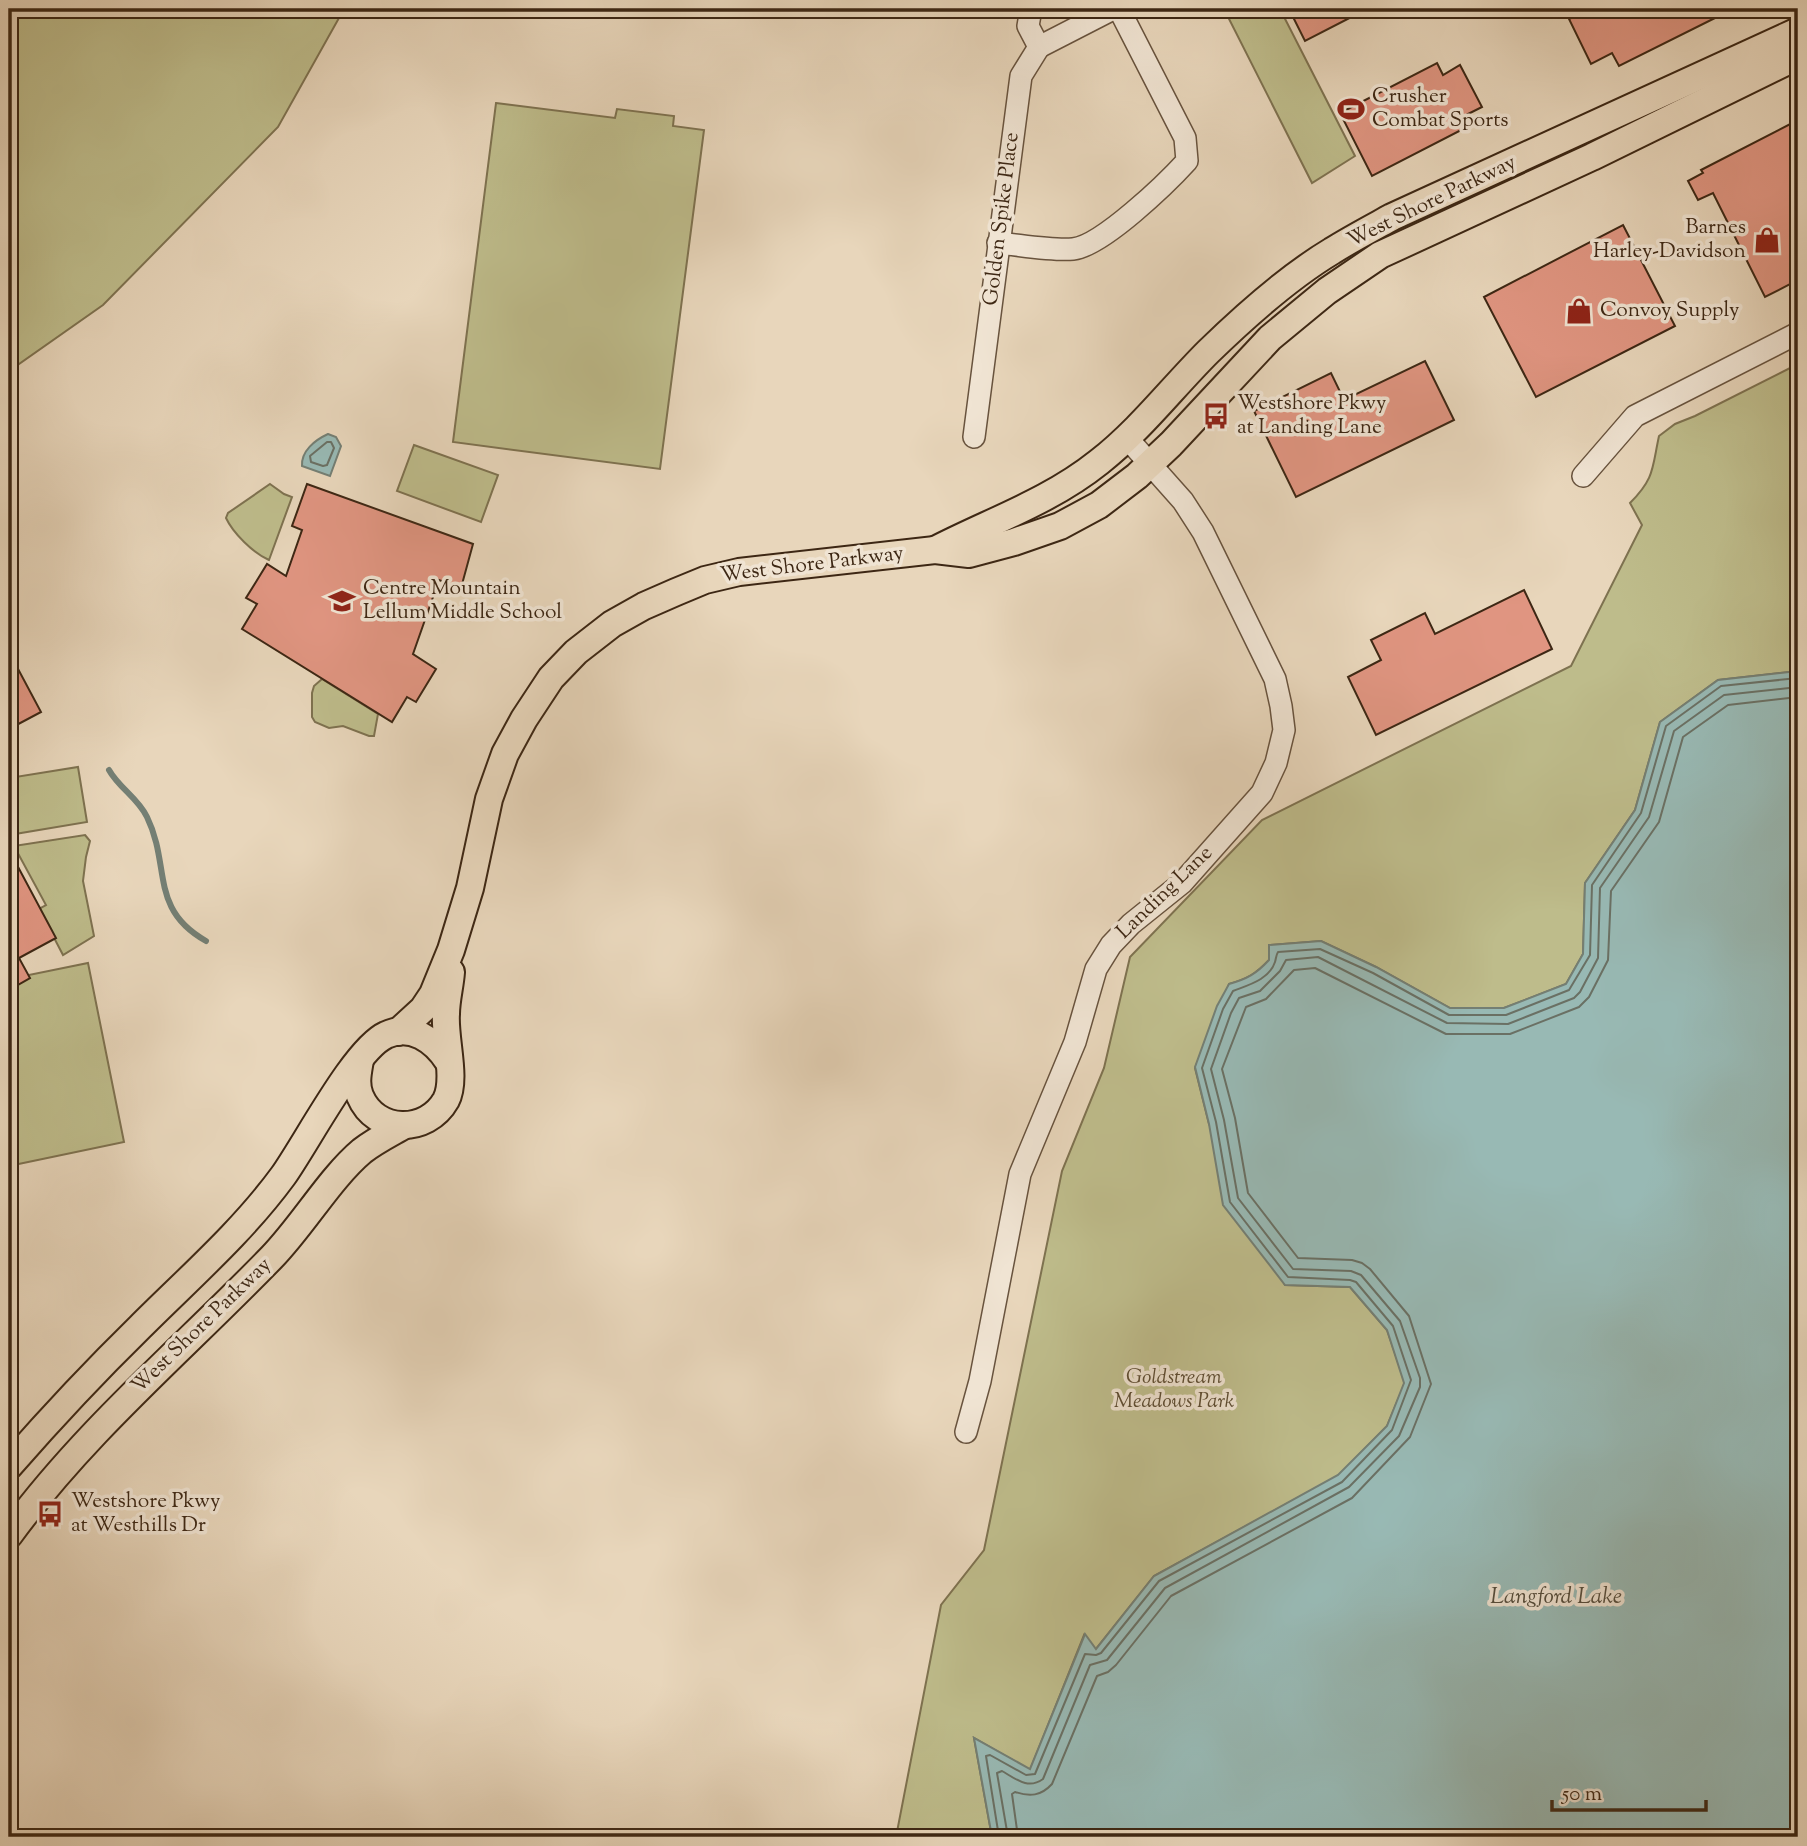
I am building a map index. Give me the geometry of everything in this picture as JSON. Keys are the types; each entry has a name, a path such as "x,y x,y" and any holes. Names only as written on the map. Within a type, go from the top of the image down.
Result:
{"main road":[{"name":"West Shore Parkway","path":"935,550 1030,507 1063,488 1099,462 1144,423 1208,353 1282,287 1330,252 1392,217 1798,31"},
{"name":"West Shore Parkway","path":"398,1032 423,1009 433,994 452,950 470,888 489,799 505,754 551,678 576,652 612,624 644,606 705,580 768,567 935,550 969,554 1060,526 1099,505 1150,464 1270,338 1327,291 1380,255 1592,157 1798,56"},
{"name":"West Shore Parkway","path":"448,1061 445,1017 452,950"},
{"path":"398,1032 422,1035 438,1046 448,1061 450,1080 447,1097 437,1113 421,1123 403,1126 385,1122 370,1112 360,1096 356,1078 360,1060 371,1044 386,1034 398,1032"},
{"name":"West Shore Parkway","path":"9,1466 94,1372 256,1209 282,1177 360,1060"},
{"name":"West Shore Parkway","path":"9,1535 101,1426 250,1280 300,1226 348,1165 363,1151 403,1126"}],"street":[{"path":"1031,9 1028,26 1039,47 1113,9"},
{"path":"998,243 1074,249 1099,239 1171,179 1187,161 1185,138 1119,9"},
{"name":"Golden Spike Place","path":"974,438 1021,76 1039,47"},
{"path":"1583,476 1635,416 1798,333"},
{"name":"Landing Lane","path":"966,1432 980,1381 1020,1174 1075,1042 1096,969 1111,945 1182,883 1262,793 1276,763 1284,730 1275,679 1203,532 1183,501 1127,438"}],"green space":[{"path":"9,9 344,9 278,127 103,305 9,371"},
{"path":"1224,9 1280,9 1355,156 1312,183"},
{"path":"496,103 615,118 617,109 674,116 673,126 704,130 660,469 453,442"},
{"name":"Goldstream Meadows Park","path":"1798,364 1798,671 1718,680 1660,722 1635,810 1585,883 1583,954 1566,984 1504,1008 1450,1008 1376,967 1321,941 1269,945 1269,960 1264,965 1251,975 1229,984 1195,1068 1209,1124 1285,1285 1350,1287 1387,1330 1405,1383 1387,1426 1338,1476 1154,1576 1095,1650 1084,1635 1030,1770 974,1738 992,1837 896,1837 941,1605 984,1550 1062,1171 1104,1068 1130,957 1262,820 1571,666 1642,525 1630,503 1648,479 1659,436 1675,424"},
{"path":"414,445 498,475 481,522 397,491"},
{"path":"270,484 292,497 269,560 244,542 226,518 228,513"},
{"path":"322,679 378,714 374,736 343,726 329,728 315,722 312,717 312,693 314,686"},
{"path":"78,767 87,822 9,835 9,778"},
{"path":"85,835 90,841 83,881 94,936 63,955 39,909 46,905 14,846"},
{"path":"88,963 124,1142 9,1166 9,979"}],"water":[{"path":"328,434 336,437 341,446 330,476 302,466 310,447"},
{"name":"Langford Lake","path":"1798,671 1798,1837 992,1837 974,1738 1030,1769 1085,1634 1096,1649 1154,1576 1338,1475 1387,1426 1404,1383 1387,1330 1350,1287 1285,1285 1223,1205 1209,1124 1195,1067 1217,1006 1229,984 1251,975 1264,965 1269,960 1269,945 1321,941 1376,967 1450,1008 1504,1008 1566,984 1583,954 1585,883 1635,810 1660,722 1718,680"}],"building":[{"path":"1289,9 1367,9 1305,41"},
{"path":"1589,9 1733,9 1619,66 1612,53 1591,64 1569,19"},
{"path":"1437,63 1443,75 1460,65 1482,107 1464,116 1469,126 1372,176 1340,113"},
{"name":"Barnes Harley-Davidson","path":"1798,120 1798,280 1765,297 1713,193 1698,200 1688,181 1703,173 1701,170"},
{"name":"Convoy Supply","path":"1623,225 1675,326 1536,397 1484,297"},
{"path":"1425,361 1454,420 1296,497 1254,411 1331,373 1344,400"},
{"name":"Centre Mountain Lellum Middle School","path":"307,484 473,544 461,588 439,580 413,654 436,669 416,702 407,697 392,722 242,629 257,604 246,598 267,564 286,576 302,530 292,526"},
{"path":"1524,590 1552,649 1376,735 1348,677 1381,660 1371,640 1425,613 1435,634"},
{"path":"9,652 41,712 9,729"},
{"path":"9,850 56,938 19,958 30,978 9,990"}],"waterway":[{"path":"109,770 147,817 154,835 164,885 176,915 206,941"}],"place":[{"name":"Crusher Combat Sports","path":"1351,109"},
{"name":"Barnes Harley-Davidson","path":"1767,240"},
{"name":"Convoy Supply","path":"1579,311"},
{"name":"Westshore Pkwy at Landing Lane","path":"1216,416"},
{"name":"Centre Mountain Lellum Middle School","path":"342,601"},
{"name":"Westshore Pkwy at Westhills Dr","path":"50,1514"}]}
